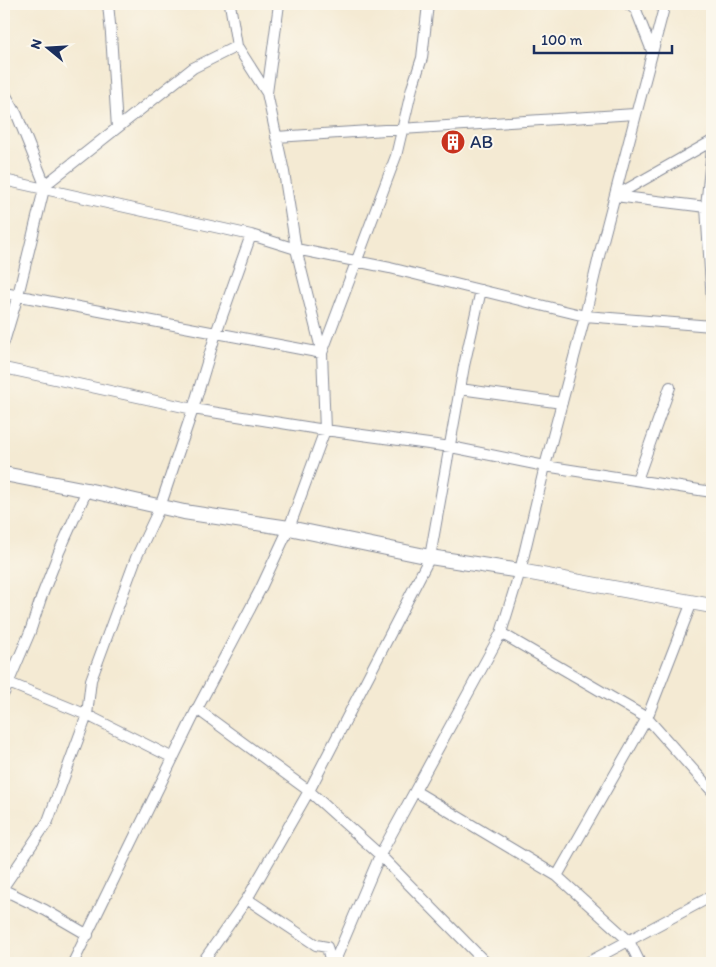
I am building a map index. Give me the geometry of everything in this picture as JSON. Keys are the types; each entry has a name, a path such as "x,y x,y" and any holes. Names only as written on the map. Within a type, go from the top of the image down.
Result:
{"street":[{"path":"108,4 117,128"},
{"path":"230,4 237,46 267,93"},
{"path":"73,963 197,709 260,590 289,528 326,430 322,353 296,249 284,172 267,93 279,4"},
{"path":"322,353 396,156 412,88 422,58 428,4"},
{"path":"628,4 636,10 652,51"},
{"path":"332,963 380,855 501,633 520,572 545,466 665,4"},
{"path":"45,187 193,68 237,46"},
{"path":"4,92 17,114 45,187 18,295 4,342"},
{"path":"276,137 635,114"},
{"path":"614,196 712,141"},
{"path":"712,148 709,208 712,302"},
{"path":"4,180 45,187 251,235 296,249 356,261 585,316 712,326"},
{"path":"614,196 709,208"},
{"path":"88,935 4,888 48,821 87,715 91,680 136,558 160,507 216,333 251,235"},
{"path":"202,963 247,899 309,791 430,557 460,389 481,290"},
{"path":"4,293 322,353"},
{"path":"4,368 193,408 326,430 451,447 545,466 712,492"},
{"path":"637,480 670,387"},
{"path":"460,389 562,403"},
{"path":"4,474 87,490 160,507 289,528 430,557 712,606"},
{"path":"4,693 6,682 30,632 41,598 87,490"},
{"path":"557,876 647,718 692,602"},
{"path":"501,633 647,718 712,791"},
{"path":"6,682 87,715 173,758"},
{"path":"197,709 309,791 380,855 486,963"},
{"path":"415,791 557,876 629,941 640,963"},
{"path":"586,963 712,896"},
{"path":"247,899 316,944 327,947 332,963"}],"place":[{"name":"AB","path":"453,142"}]}
